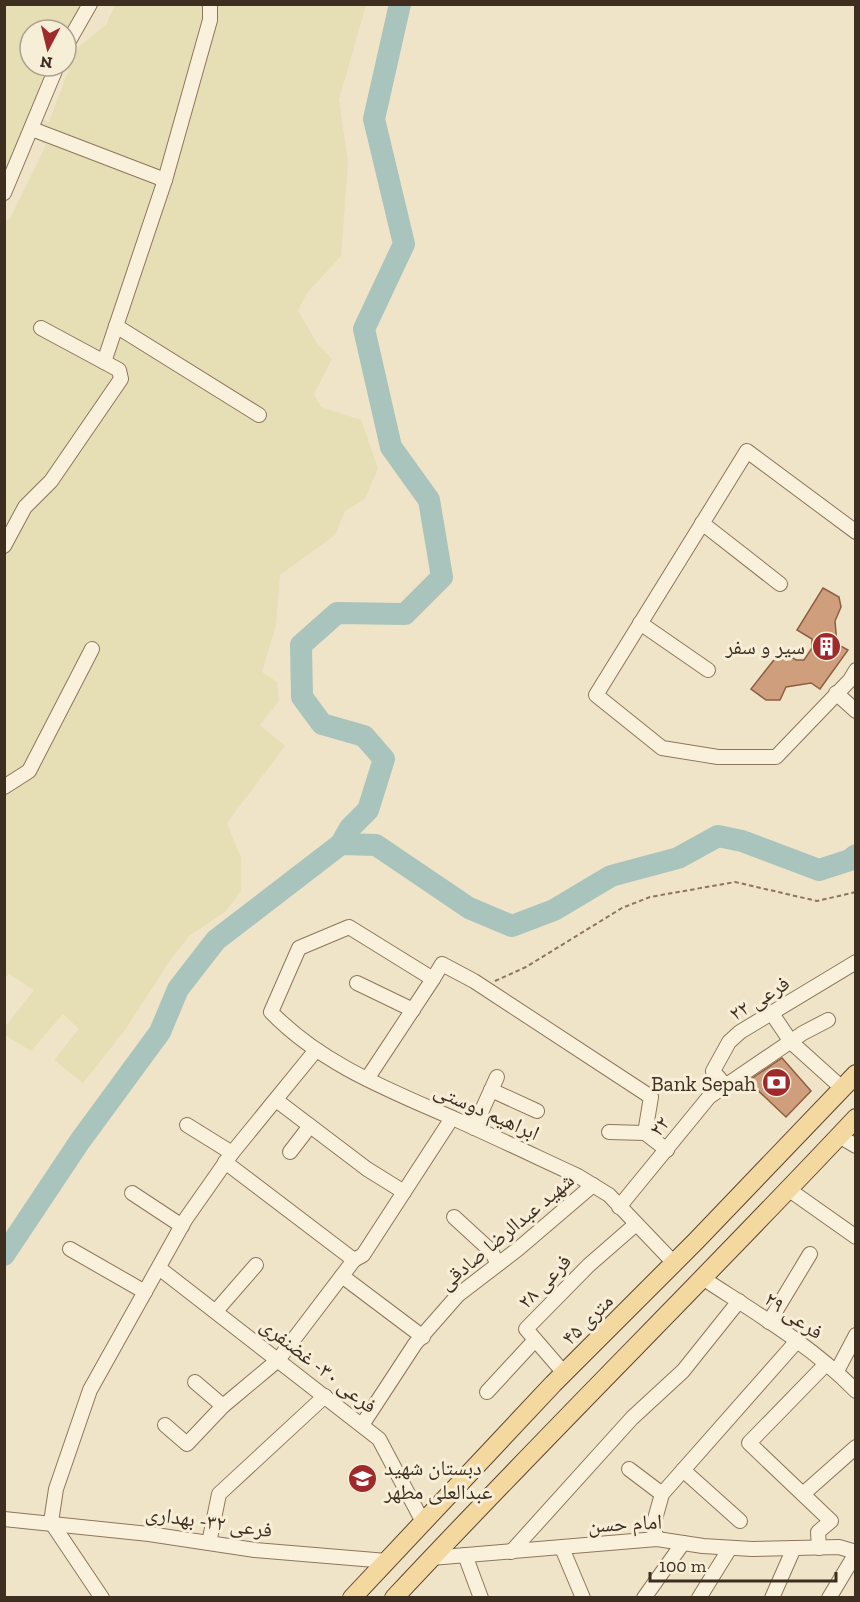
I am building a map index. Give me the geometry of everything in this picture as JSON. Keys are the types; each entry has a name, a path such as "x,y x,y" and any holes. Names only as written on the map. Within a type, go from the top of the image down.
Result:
{"main road":[{"name":"۴۵ متری","path":"352,1598 564,1373 768,1167 855,1074"},
{"path":"404,1593 431,1558 704,1279 855,1118"},
{"path":"768,1167 767,1174 772,1182 788,1189"},
{"path":"738,1197 755,1200 760,1207 762,1218"}],"street":[{"path":"78,25 90,4"},
{"path":"105,362 165,180 210,20 210,4"},
{"path":"4,194 52,78"},
{"path":"32,129 165,180"},
{"path":"116,326 259,415"},
{"path":"4,546 25,507 51,481 121,379 119,370 41,328"},
{"path":"854,678 836,693 777,757 718,757 662,748 596,695 747,451 855,532"},
{"path":"702,523 780,584"},
{"path":"640,623 708,670"},
{"path":"4,787 29,771 92,649"},
{"path":"836,693 855,711"},
{"name":"ابراهیم دوستی","path":"434,979 349,927 299,948 271,1012 316,1050 367,1079 593,1185 609,1195 674,1263"},
{"name":"فرعی ۲۲","path":"726,1086 713,1071 729,1042 855,962"},
{"path":"367,1079 442,964 484,988 651,1097 645,1133"},
{"path":"357,983 413,1010"},
{"path":"773,1015 791,1042 842,1088"},
{"name":"۲۲","path":"619,1207 709,1097 828,1020"},
{"path":"94,1594 51,1522 59,1477 90,1390 182,1226 229,1157 316,1050"},
{"path":"474,1128 494,1084 537,1111"},
{"path":"276,1100 367,1169 404,1192"},
{"path":"165,1425 187,1444 223,1406 278,1360 354,1260 363,1255 452,1118"},
{"path":"187,1125 354,1260"},
{"path":"290,1152 310,1126"},
{"path":"609,1132 645,1133 667,1150"},
{"path":"839,1136 855,1146"},
{"name":"شهید عبدالرضا صادقی","path":"362,1425 415,1344 458,1295 593,1185"},
{"path":"788,1189 855,1237"},
{"path":"132,1193 182,1226"},
{"path":"454,1217 491,1251 498,1264"},
{"name":"فرعی ۲۸","path":"564,1373 526,1329 589,1265 636,1224"},
{"path":"70,1248 145,1292"},
{"path":"769,1322 810,1254"},
{"path":"216,1311 256,1265"},
{"name":"فرعی ۳۰- غضنفری","path":"159,1268 379,1439 423,1522"},
{"path":"342,1276 423,1337"},
{"name":"فرعی ۲۹","path":"704,1279 797,1341 831,1367 855,1391"},
{"path":"511,1552 632,1418 683,1371 739,1301"},
{"path":"819,1548 818,1532 831,1521 749,1443 831,1367 855,1335"},
{"path":"488,1392 535,1340"},
{"path":"657,1539 653,1526 662,1494 797,1341"},
{"path":"195,1382 223,1406"},
{"path":"209,1543 219,1494 325,1396"},
{"path":"803,1494 855,1447"},
{"path":"629,1468 662,1494"},
{"path":"683,1470 740,1521"},
{"name":"فرعی ۳۲- بهداری","path":"4,1519 51,1522 255,1550 387,1561"},
{"path":"4,1525 25,1520"},
{"name":"امام حسن","path":"431,1558 562,1548 607,1541 657,1539 730,1548 839,1547 855,1552"},
{"path":"644,1598 683,1543"},
{"path":"562,1548 583,1598"},
{"path":"699,1598 730,1548"},
{"path":"771,1598 794,1548"},
{"path":"829,1598 855,1552"},
{"path":"465,1555 481,1598"}],"path":[{"path":"484,988 526,967 622,908 650,897 735,882 817,901 855,892"}],"shaded area":[{"path":"5,5 84,5 76,18 18,18 18,78 46,78 30,113 49,122 66,78 78,78 78,47 106,25 115,5 366,5 339,100 348,163 341,256 307,293 298,311 317,343 332,359 314,394 321,407 361,420 378,468 365,499 345,511 335,535 280,575 276,625 262,672 277,682 279,701 260,725 285,746 227,823 241,858 241,891 225,912 189,936 171,959 125,1030 83,1083 54,1060 79,1029 63,1014 31,1051 5,1035 5,1027 34,990 9,974 4,979 4,223 10,218 46,145 22,133 5,167"}],"building":[{"name":"سیر و سفر","path":"823,588 839,597 841,607 835,621 837,644 848,650 820,689 811,683 786,687 780,700 766,700 751,689 781,651 796,660 804,660 812,648 812,639 797,630"},
{"name":"Bank Sepah","path":"782,1058 811,1091 786,1117 748,1081"}],"waterway":[{"path":"341,844 350,828 368,810 384,759 364,736 322,724 302,697 301,645 337,613 405,614 442,577 429,500 391,447 364,329 404,244 374,119 400,4"},
{"path":"4,1255 80,1141 160,1032 178,989 216,940 341,844 376,845 469,908 512,926 554,910 611,876 678,858 718,836 742,841 819,870 850,860 856,855"}],"place":[{"name":"سیر و سفر","path":"826,646"},
{"name":"Bank Sepah","path":"777,1083"},
{"name":"دبستان شهید عبدالعلی مطهر","path":"363,1479"}]}
